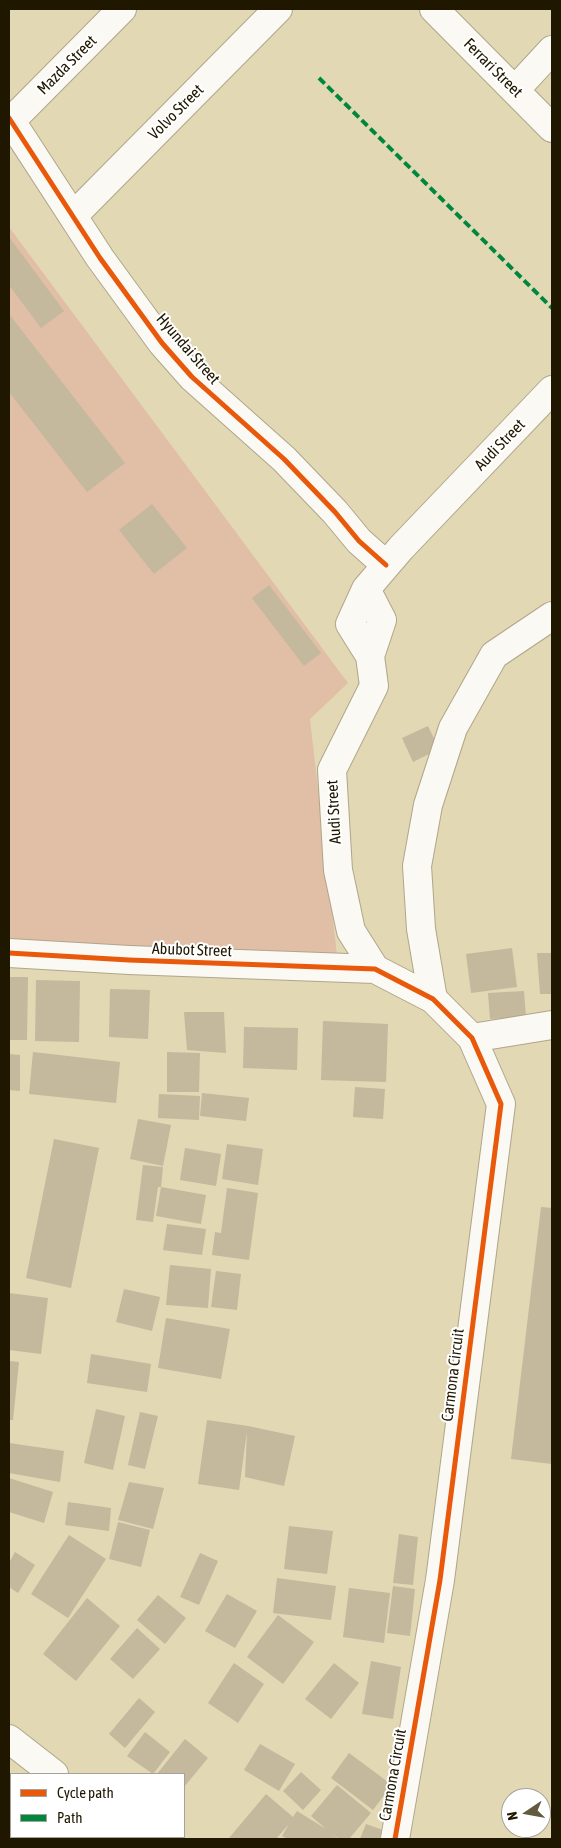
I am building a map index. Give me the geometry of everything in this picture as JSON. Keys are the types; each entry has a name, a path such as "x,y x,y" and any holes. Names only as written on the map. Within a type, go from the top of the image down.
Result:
{"main road":[{"name":"Mazda Street","path":"10,120 122,9"},
{"name":"Volvo Street","path":"74,215 278,9"},
{"name":"Ferrari Street","path":"436,10 552,128"},
{"path":"514,90 552,50"},
{"name":"Hyundai Street","path":"10,120 74,215 100,258 162,343 192,377 284,460 335,512 359,541 386,565"},
{"name":"Audi Street","path":"375,969 351,931 338,870 332,770 374,686 370,656 350,624 366,589 386,565 552,390"},
{"path":"433,999 421,929 417,866 428,805 453,728 494,655 552,616"},
{"name":"Abubot Street","path":"9,953 129,960 375,969"},
{"name":"Carmona Circuit","path":"375,969 433,999 472,1038 501,1104 440,1580 395,1839"},
{"path":"472,1038 552,1025"},
{"path":"9,1739 53,1773"}],"shaded area":[{"path":"9,227 348,683 310,719 338,964 9,944"}],"building":[{"path":"9,237 64,311 41,328 9,285"},
{"path":"9,314 125,463 87,492 9,392"},
{"path":"152,504 187,548 154,574 119,530"},
{"path":"269,585 321,653 304,666 252,598"},
{"path":"428,726 439,749 413,762 402,738"},
{"path":"512,948 517,987 471,993 466,954"},
{"path":"537,953 552,953 552,994 540,994"},
{"path":"9,977 28,977 27,1040 9,1040"},
{"path":"36,980 80,981 79,1042 35,1041"},
{"path":"110,989 150,990 148,1039 109,1037"},
{"path":"524,991 526,1017 490,1019 488,993"},
{"path":"184,1012 224,1012 226,1053 187,1050"},
{"path":"323,1021 388,1024 386,1082 321,1080"},
{"path":"244,1027 298,1028 297,1070 243,1068"},
{"path":"33,1052 120,1062 116,1103 29,1094"},
{"path":"167,1052 200,1053 199,1092 167,1092"},
{"path":"9,1054 20,1055 20,1091 9,1090"},
{"path":"355,1087 385,1089 383,1119 353,1117"},
{"path":"202,1093 249,1098 246,1121 200,1116"},
{"path":"159,1094 200,1096 199,1120 158,1118"},
{"path":"138,1119 171,1125 163,1166 130,1159"},
{"path":"54,1139 99,1148 71,1288 26,1278"},
{"path":"227,1144 263,1149 258,1185 222,1179"},
{"path":"185,1148 221,1154 216,1186 180,1180"},
{"path":"143,1165 163,1167 161,1187 158,1187 153,1222 136,1220"},
{"path":"161,1187 206,1195 201,1224 156,1216"},
{"path":"227,1188 258,1193 249,1260 212,1255 215,1232 221,1233"},
{"path":"541,1207 552,1208 552,1464 511,1459"},
{"path":"167,1224 206,1229 202,1255 163,1250"},
{"path":"170,1265 211,1269 208,1308 166,1305"},
{"path":"216,1271 241,1274 237,1310 211,1307"},
{"path":"124,1289 160,1297 152,1331 116,1322"},
{"path":"9,1293 48,1298 41,1354 9,1350"},
{"path":"166,1318 230,1329 221,1379 158,1368"},
{"path":"91,1354 151,1364 147,1392 87,1383"},
{"path":"9,1361 19,1362 13,1420 9,1420"},
{"path":"96,1409 125,1416 113,1470 84,1463"},
{"path":"140,1412 158,1416 145,1469 128,1465"},
{"path":"207,1420 295,1436 284,1486 245,1477 247,1431 239,1490 198,1484"},
{"path":"9,1443 64,1451 60,1482 9,1473"},
{"path":"9,1478 53,1492 44,1523 9,1512"},
{"path":"129,1482 164,1488 153,1529 118,1520"},
{"path":"68,1502 111,1508 109,1531 65,1525"},
{"path":"118,1522 150,1530 141,1567 109,1559"},
{"path":"289,1526 333,1531 327,1574 284,1569"},
{"path":"399,1534 418,1537 413,1585 393,1583"},
{"path":"69,1535 106,1559 68,1618 31,1594"},
{"path":"15,1552 35,1565 18,1593 9,1587 9,1563"},
{"path":"200,1553 218,1561 199,1605 180,1597"},
{"path":"277,1578 336,1586 331,1620 273,1613"},
{"path":"393,1586 415,1589 410,1636 387,1633"},
{"path":"349,1588 390,1593 384,1643 343,1637"},
{"path":"227,1594 257,1611 235,1648 205,1631"},
{"path":"158,1595 186,1618 165,1644 137,1620"},
{"path":"87,1598 120,1626 76,1681 43,1654"},
{"path":"278,1615 314,1642 283,1684 247,1657"},
{"path":"137,1628 160,1649 133,1679 110,1659"},
{"path":"371,1661 401,1667 393,1719 362,1714"},
{"path":"234,1663 264,1684 238,1723 208,1703"},
{"path":"334,1663 359,1683 331,1719 305,1699"},
{"path":"139,1698 155,1712 125,1748 109,1734"},
{"path":"145,1732 170,1752 154,1773 127,1756"},
{"path":"185,1739 208,1758 185,1786 185,1773 158,1773"},
{"path":"260,1744 295,1764 279,1791 244,1770"},
{"path":"349,1753 392,1785 373,1810 331,1778"},
{"path":"301,1772 321,1790 303,1810 283,1791"},
{"path":"337,1785 371,1813 349,1839 339,1839 331,1833 338,1839 288,1839 282,1836 289,1824 276,1839 229,1838 266,1794 293,1817 297,1811 326,1829 311,1816"},
{"path":"366,1824 383,1830 379,1839 360,1839"}],"marked path":[{"path":"319,78 552,308"}],"cycle path":[{"path":"9,118 100,258 162,343 192,377 284,459 335,512 359,541 386,565"},
{"path":"9,953 129,960 375,969 433,999 472,1038 501,1104 440,1580 395,1839"}]}
